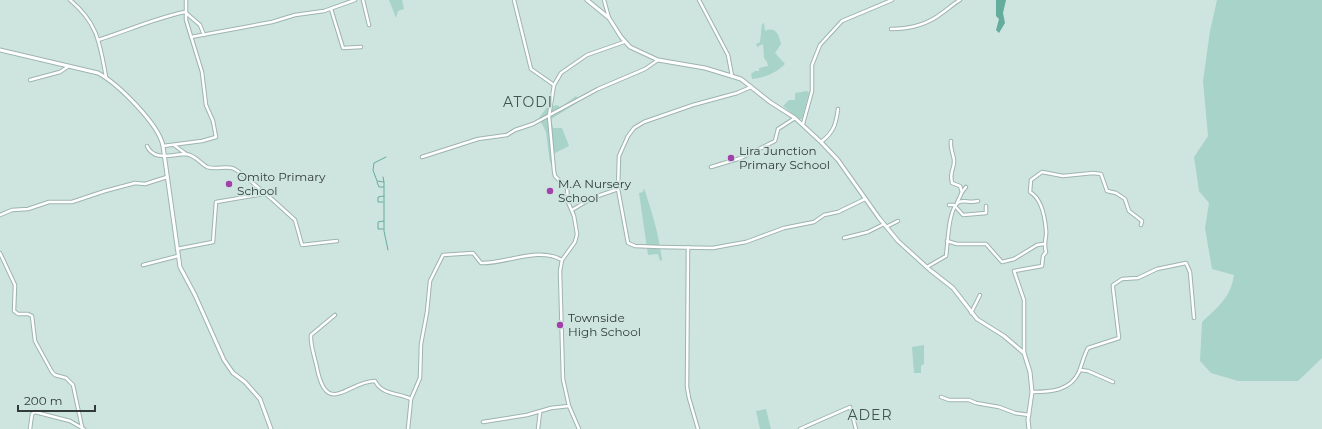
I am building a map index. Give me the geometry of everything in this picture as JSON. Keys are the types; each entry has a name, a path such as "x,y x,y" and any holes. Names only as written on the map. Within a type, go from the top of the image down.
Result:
{"street":[{"path":"70,0 86,14 98,40 106,77"},
{"path":"164,146 202,141 216,137 215,128 206,105 202,72 185,12 186,0"},
{"path":"191,37 272,22 295,14 331,9 355,0"},
{"path":"363,0 369,24"},
{"path":"514,0 531,69 554,85"},
{"path":"586,0 609,18"},
{"path":"604,0 609,18 624,42 635,50 658,60 705,68 732,76 751,86 770,102 803,124 838,160 865,199 902,245 954,288 977,320 1004,336 1024,353"},
{"path":"699,0 728,55 732,76"},
{"path":"803,124 812,91 812,65 820,45 842,21 892,0"},
{"path":"891,29 904,29 933,20 958,1"},
{"path":"331,9 343,48 360,47"},
{"path":"98,40 130,27 143,25 185,12"},
{"path":"185,12 200,25 204,35"},
{"path":"579,429 569,406 564,383 564,344 560,282 562,260 577,238 576,224 572,210 568,204 567,188 555,176 549,116 554,85 561,72 597,50 624,42"},
{"path":"0,50 90,70 106,77 155,126 164,146 180,267 195,295 218,350 233,373 250,387 260,399 271,429"},
{"path":"422,157 478,139 507,135 549,116 598,89 645,70 658,60"},
{"path":"30,80 60,72 70,66"},
{"path":"751,86 737,93 672,112 634,128 626,139 619,156 618,189 626,239 629,244 641,247 717,247 746,242 784,228 814,222 824,215 838,212 865,199"},
{"path":"821,142 828,137 836,125 838,109"},
{"path":"710,167 741,158 775,141 778,129 795,118"},
{"path":"951,141 954,160 950,171 951,179 952,183 960,186 962,192"},
{"path":"174,145 186,154 193,156 209,167 234,169 265,194 278,207 293,216 302,245 336,242"},
{"path":"147,146 154,154 165,156 186,154"},
{"path":"1029,429 1032,392 1030,372 1024,353 1024,300 1014,271 1042,266 1042,256 1046,252 1043,244 1046,229 1044,212 1029,190 1031,180 1042,172 1063,176 1093,173 1101,174 1107,191 1116,193 1125,199 1129,211 1142,221 1142,226"},
{"path":"0,215 12,210 28,209 49,202 72,202 105,191 135,184 145,184 167,177"},
{"path":"927,267 946,256 947,240 954,206 966,187"},
{"path":"572,210 592,198 618,189"},
{"path":"177,249 213,242 216,202 265,194"},
{"path":"957,203 962,201 971,203 978,200"},
{"path":"949,205 954,206 962,215 986,213 986,206"},
{"path":"844,238 898,222"},
{"path":"947,240 957,244 986,244 1002,262 1014,259 1037,245 1043,244"},
{"path":"688,247 689,315 687,387 698,429"},
{"path":"0,253 16,285 14,311 18,314 28,314 32,316 34,336 52,372 55,375 66,378 73,385 83,428"},
{"path":"408,429 411,399 420,378 421,344 430,281 443,255 473,253 481,263 542,256 553,256 562,260"},
{"path":"143,265 178,256"},
{"path":"1032,392 1063,389 1072,382 1080,370 1088,348 1118,338 1113,288 1113,285 1118,280 1138,278 1157,269 1186,263 1190,272 1194,318"},
{"path":"971,313 980,295"},
{"path":"335,315 310,335 320,381 325,391 331,394 339,393 365,383 375,382 377,386 386,392 411,399"},
{"path":"1080,370 1092,372 1114,382"},
{"path":"941,397 949,400 969,400 999,407 1012,412 1029,415"},
{"path":"483,422 540,412 551,408 569,406"},
{"path":"800,429 850,407 856,429"},
{"path":"30,429 32,414 35,412 70,421 83,428"},
{"path":"538,429 540,412"}],"shaded area":[{"path":"389,0 402,0 404,9 398,11 396,18"},
{"path":"996,0 1006,0 1003,13 1005,23 999,33 996,30 999,19 996,16"},
{"path":"1217,0 1322,0 1322,358 1298,381 1238,381 1211,373 1200,361 1202,322 1227,296 1234,275 1212,269 1205,228 1209,203 1199,191 1194,157 1208,136 1203,81 1210,31"},
{"path":"764,23 765,31 772,30 778,35 781,44 775,53 785,64 770,74 752,79 751,74 755,71 759,71 759,68 768,66 764,58 763,44 757,47 756,44 760,42 762,24"},
{"path":"807,91 809,93 802,119 799,119 783,106 789,100 795,100 795,93"},
{"path":"576,96 580,101 551,119 553,128 562,128 569,146 551,155 552,162 550,163 546,132 539,118 547,107 558,105 560,108"},
{"path":"644,188 661,251 662,260 660,261 658,254 648,255 639,193 643,192"},
{"path":"924,345 924,364 921,366 921,373 914,373 912,347"},
{"path":"766,409 771,429 760,429 756,411"}],"waterway":[{"path":"386,157 374,163 373,170 377,181 384,182 384,231 388,250"},
{"path":"383,177 384,182"},
{"path":"377,182 379,187 384,187"},
{"path":"383,202 378,202 378,197 384,196"},
{"path":"383,229 378,229 378,222 384,221"}],"place":[{"name":"Lira Junction Primary School","path":"731,158"},
{"name":"Omito Primary School","path":"229,184"},
{"name":"M.A Nursery School","path":"550,191"},
{"name":"Townside High School","path":"560,325"}],"district":[{"name":"ATODI","path":"528,102"},
{"name":"ADER","path":"870,415"}]}
